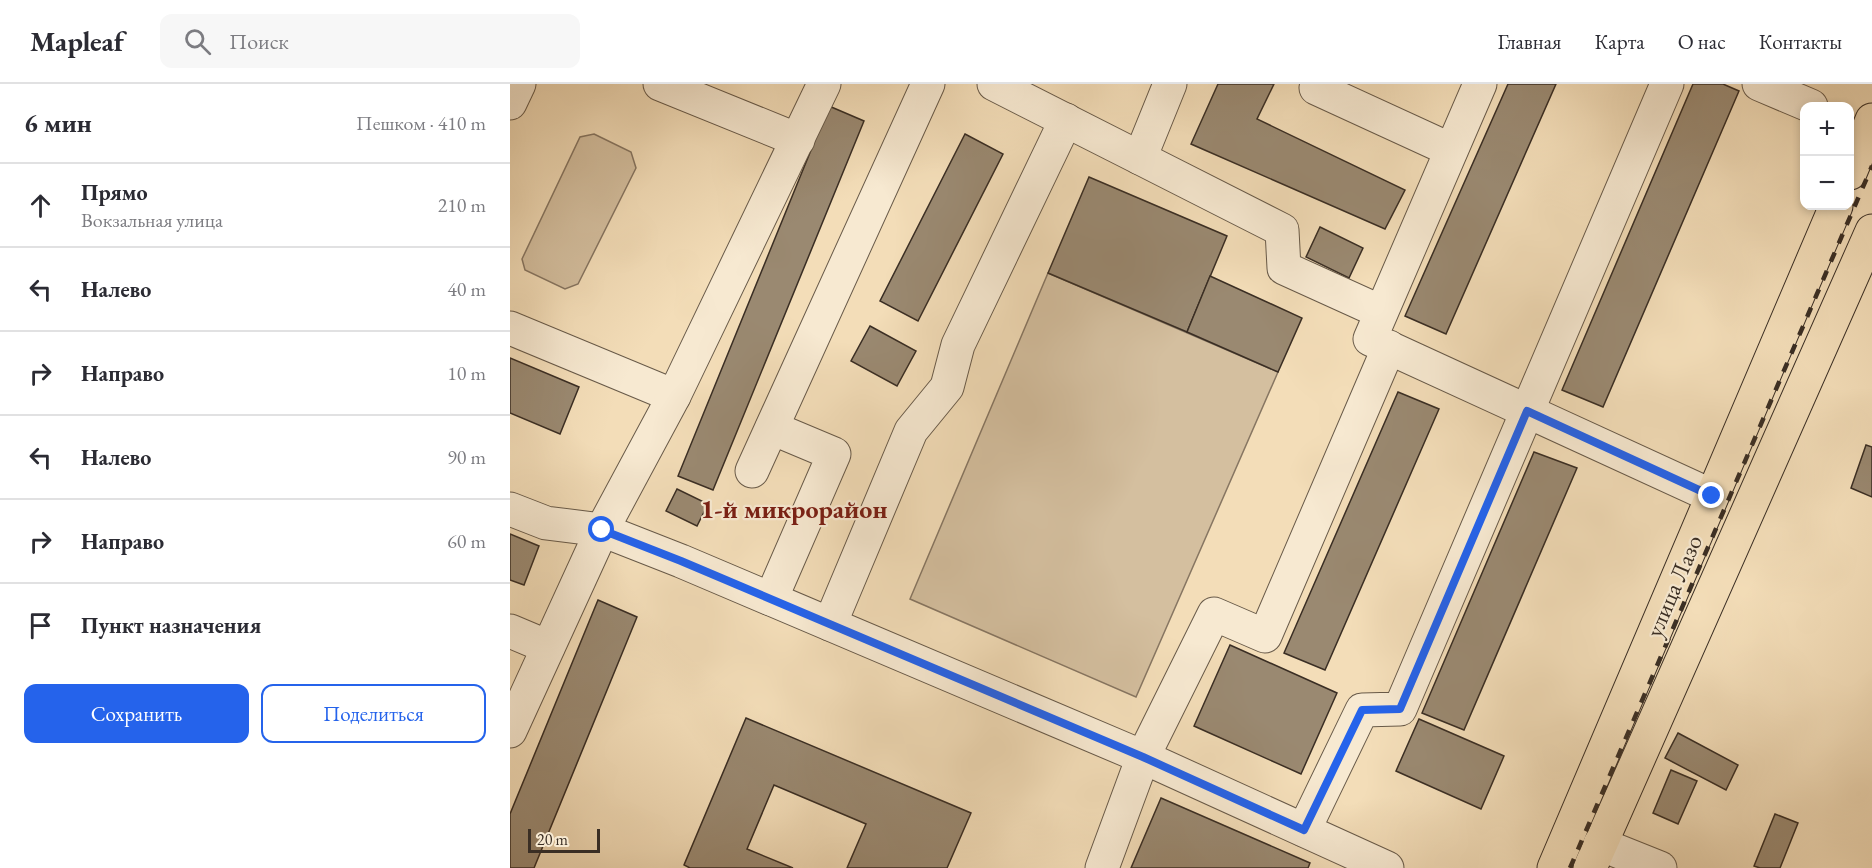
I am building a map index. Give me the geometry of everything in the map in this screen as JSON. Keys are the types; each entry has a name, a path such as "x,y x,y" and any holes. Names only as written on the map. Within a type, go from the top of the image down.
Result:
{"main road":[{"path":"1854,158 1863,125"},
{"name":"улица Лазо","path":"1554,868 1834,210"},
{"name":"улица Лазо","path":"1595,856 1872,231"}],"street":[{"path":"510,103 519,84"},
{"path":"660,84 798,141"},
{"path":"510,731 602,530 674,396 824,84"},
{"path":"752,471 928,84"},
{"path":"994,84 1282,230 1284,268 1381,312"},
{"path":"1140,158 1170,84"},
{"path":"1317,84 1316,87 1451,150"},
{"path":"1480,84 1370,339 1712,496"},
{"path":"1304,830 1362,710 1400,709 1667,84"},
{"path":"1759,84 1802,102"},
{"path":"830,624 911,431 947,387 958,345 1066,120"},
{"path":"510,328 674,396"},
{"path":"1102,868 1143,757 1214,614 1265,636 1389,347"},
{"path":"771,599 834,454 772,428"},
{"path":"510,509 546,523 602,530 771,599 1143,757 1304,830 1337,858 1387,868"},
{"path":"510,631 548,647"},
{"path":"1595,856 1660,868"}],"shaded area":[{"path":"594,134 631,152 636,168 578,284 565,289 525,270 522,259 580,137"},
{"path":"1048,273 1278,372 1136,697 910,599"}],"building":[{"path":"1218,84 1274,84 1257,119 1405,190 1385,229 1191,144"},
{"path":"1508,84 1556,84 1446,334 1405,316"},
{"path":"1693,84 1723,84 1739,91 1603,407 1562,390"},
{"path":"829,106 864,121 713,490 678,476"},
{"path":"965,134 1003,154 918,321 880,301"},
{"path":"1089,177 1227,236 1187,332 1048,273"},
{"path":"1320,227 1363,248 1349,278 1306,257"},
{"path":"1210,276 1302,318 1278,372 1187,332"},
{"path":"870,326 916,351 897,386 851,361"},
{"path":"510,358 579,387 560,434 510,413"},
{"path":"1398,392 1439,409 1325,670 1284,653"},
{"path":"1866,445 1872,447 1872,497 1851,488"},
{"path":"1534,452 1577,468 1464,730 1422,713"},
{"path":"677,489 708,504 697,526 666,511"},
{"path":"510,534 539,546 524,585 510,580"},
{"path":"598,600 637,617 534,868 510,868 510,814"},
{"path":"1230,645 1337,693 1301,774 1194,726"},
{"path":"746,718 971,813 947,868 847,868 866,824 774,785 747,849 793,868 690,868 684,865"},
{"path":"1419,719 1504,756 1481,809 1396,771"},
{"path":"1678,733 1738,765 1726,790 1665,758"},
{"path":"1671,770 1697,781 1678,824 1653,813"},
{"path":"1161,798 1310,863 1308,868 1131,868"},
{"path":"1775,814 1798,823 1780,868 1754,866"}],"railway":[{"path":"1570,868 1872,166"}],"district":[{"name":"1-й микрорайон","path":"794,509"}],"route":[{"path":"602,530 681,561 1143,757 1304,830 1362,710 1400,709 1527,411 1712,496"}]}
